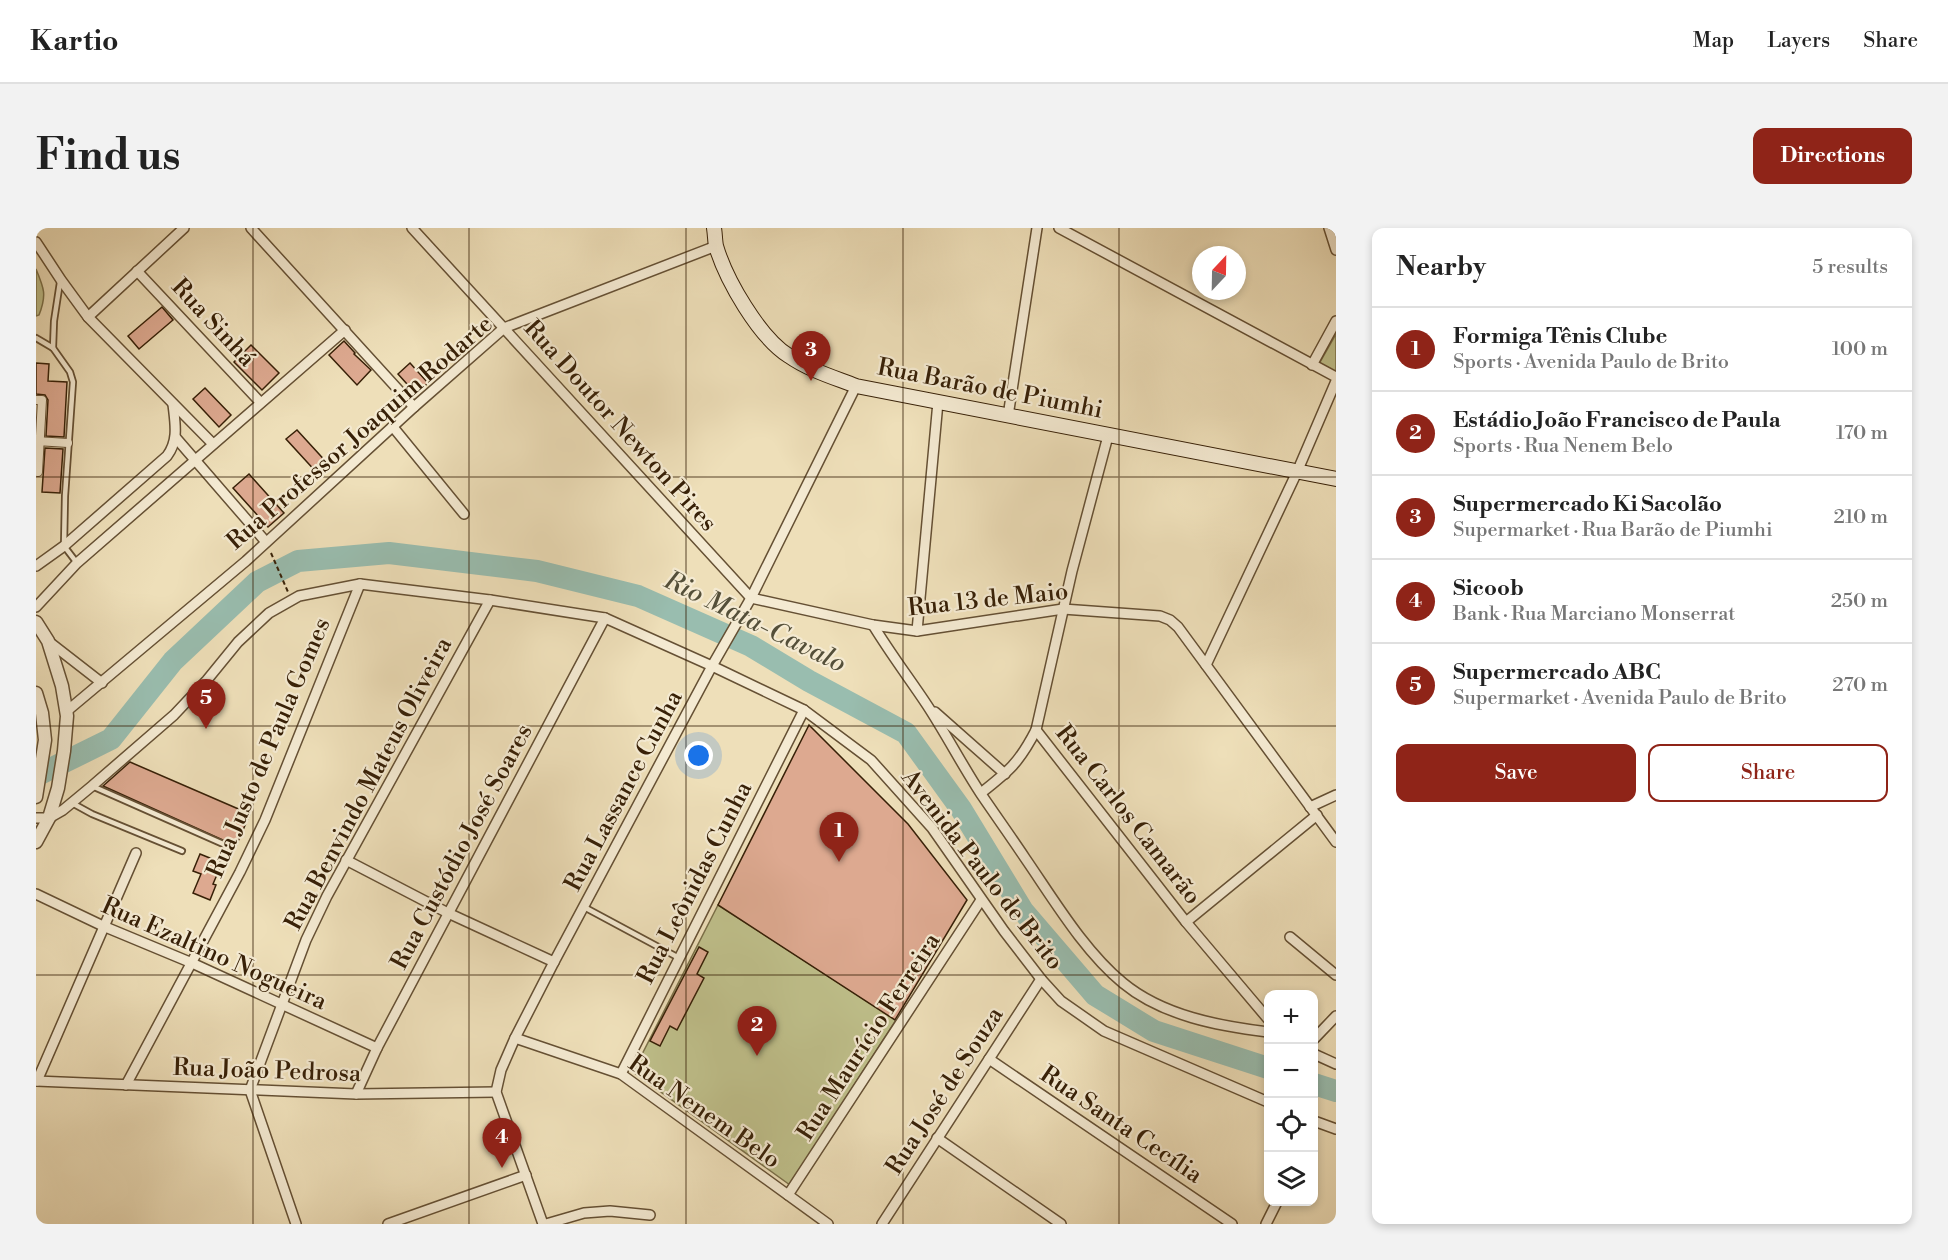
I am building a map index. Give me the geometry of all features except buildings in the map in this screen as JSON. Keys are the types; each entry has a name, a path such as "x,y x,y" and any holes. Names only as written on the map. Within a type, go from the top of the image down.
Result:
{"main road":[{"name":"Rua Barão de Piumhi","path":"714,228 716,246 732,285 753,319 786,355 808,368 856,386 1336,479"}],"street":[{"path":"88,317 184,228"},
{"path":"251,228 414,406"},
{"name":"Rua Doutor Newton Pires","path":"412,228 751,598"},
{"path":"1008,416 1037,228"},
{"path":"1059,228 1336,379 1297,472 1206,665"},
{"path":"1329,228 1336,250"},
{"path":"36,242 88,317 213,444"},
{"name":"Rua Professor Joaquim Rodarte","path":"67,713 266,542 414,406 504,328 716,246"},
{"name":"Rua Sinhá","path":"138,271 260,402"},
{"path":"1312,365 1336,321"},
{"path":"36,607 77,563 345,330"},
{"name":"Rua Lassance Cunha","path":"496,1092 501,1070 515,1038 712,666 751,598 856,386"},
{"path":"36,400 42,400 38,472"},
{"path":"917,631 938,402"},
{"path":"36,566 64,546 167,456 176,438 173,404"},
{"path":"393,427 464,514"},
{"name":"Rua Carlos Camarão","path":"1108,436 1063,609 1036,730 1186,922 1264,1013"},
{"path":"176,438 266,542"},
{"path":"38,441 68,443"},
{"name":"Avenida Paulo de Brito","path":"42,818 72,803 93,786 174,715 238,642 269,613 299,596 360,584 490,600 605,618 804,710 871,760 932,828 981,900 1041,979 1061,1001 1104,1031 1264,1100"},
{"name":"Rua Justo de Paula Gomes","path":"126,1085 240,873 265,820 360,584"},
{"name":"Rua 13 de Maio","path":"751,598 873,626 917,631 1063,609 1160,616 1170,620 1178,627 1336,842"},
{"name":"Rua Benvindo Mateus Oliveira","path":"250,1090 306,940 327,896 490,600"},
{"name":"Rua Custódio José Soares","path":"356,1094 377,1048 605,618"},
{"path":"36,622 48,641 67,713 58,788 42,818 36,842"},
{"path":"873,626 926,704 981,793 1095,955 1124,984 1152,1002 1191,1017 1236,1028 1264,1031"},
{"path":"48,641 102,682"},
{"path":"36,693 42,713 45,740 36,796"},
{"path":"926,704 1005,774"},
{"name":"Rua Leônidas Cunha","path":"621,1074 804,710"},
{"path":"981,793 1005,774 1024,753 1036,730"},
{"path":"1311,807 1336,795"},
{"path":"1186,922 1317,815"},
{"path":"37,1081 136,853"},
{"path":"346,861 448,913 554,962"},
{"name":"Rua Ezaltino Nogueira","path":"36,894 377,1048"},
{"name":"Rua Maurício Ferreira","path":"788,1195 981,900"},
{"path":"1290,937 1336,975"},
{"name":"Rua José de Souza","path":"882,1224 1041,979"},
{"path":"1318,1035 1336,1016"},
{"name":"Rua Nenem Belo","path":"515,1038 621,1074 828,1224"},
{"path":"1318,1056 1336,1064"},
{"name":"Rua Santa Cecília","path":"989,1059 1233,1224"},
{"name":"Rua João Pedrosa","path":"37,1081 356,1094 496,1092"},
{"path":"250,1090 296,1224"},
{"path":"496,1092 544,1224 584,1213 610,1211 650,1215"},
{"path":"1318,1124 1336,1129"},
{"path":"937,1138 1061,1224"},
{"path":"388,1224 526,1175"},
{"path":"1266,1224 1275,1206"}],"lane":[{"path":"53,348 54,321 61,280"},
{"path":"36,338 53,348 70,372 73,381 64,546 77,563"},
{"path":"93,786 230,847"},
{"path":"72,803 92,814 182,851"},
{"path":"585,907 679,958"}],"path":[{"path":"273,558 286,587"}],"green space":[{"path":"36,269 44,297 39,315 36,316"},
{"path":"1336,334 1336,373 1319,364"},
{"path":"718,905 896,1020 790,1185 633,1072"}],"waterway":[{"name":"Rio Mata-Cavalo","path":"36,776 111,739 173,661 257,582 298,561 389,553 537,571 638,596 751,646 809,681 906,733 961,809 1023,911 1095,995 1154,1031 1264,1067"},
{"name":"Rio Mata-Cavalo","path":"1318,1085 1336,1091"}],"place":[{"name":"Supermercado Ki Sacolão","path":"811,381"},
{"name":"Supermercado ABC","path":"206,729"},
{"name":"Formiga Tênis Clube","path":"839,862"},
{"name":"Estádio João Francisco de Paula","path":"757,1056"},
{"name":"Sicoob","path":"502,1168"}]}
